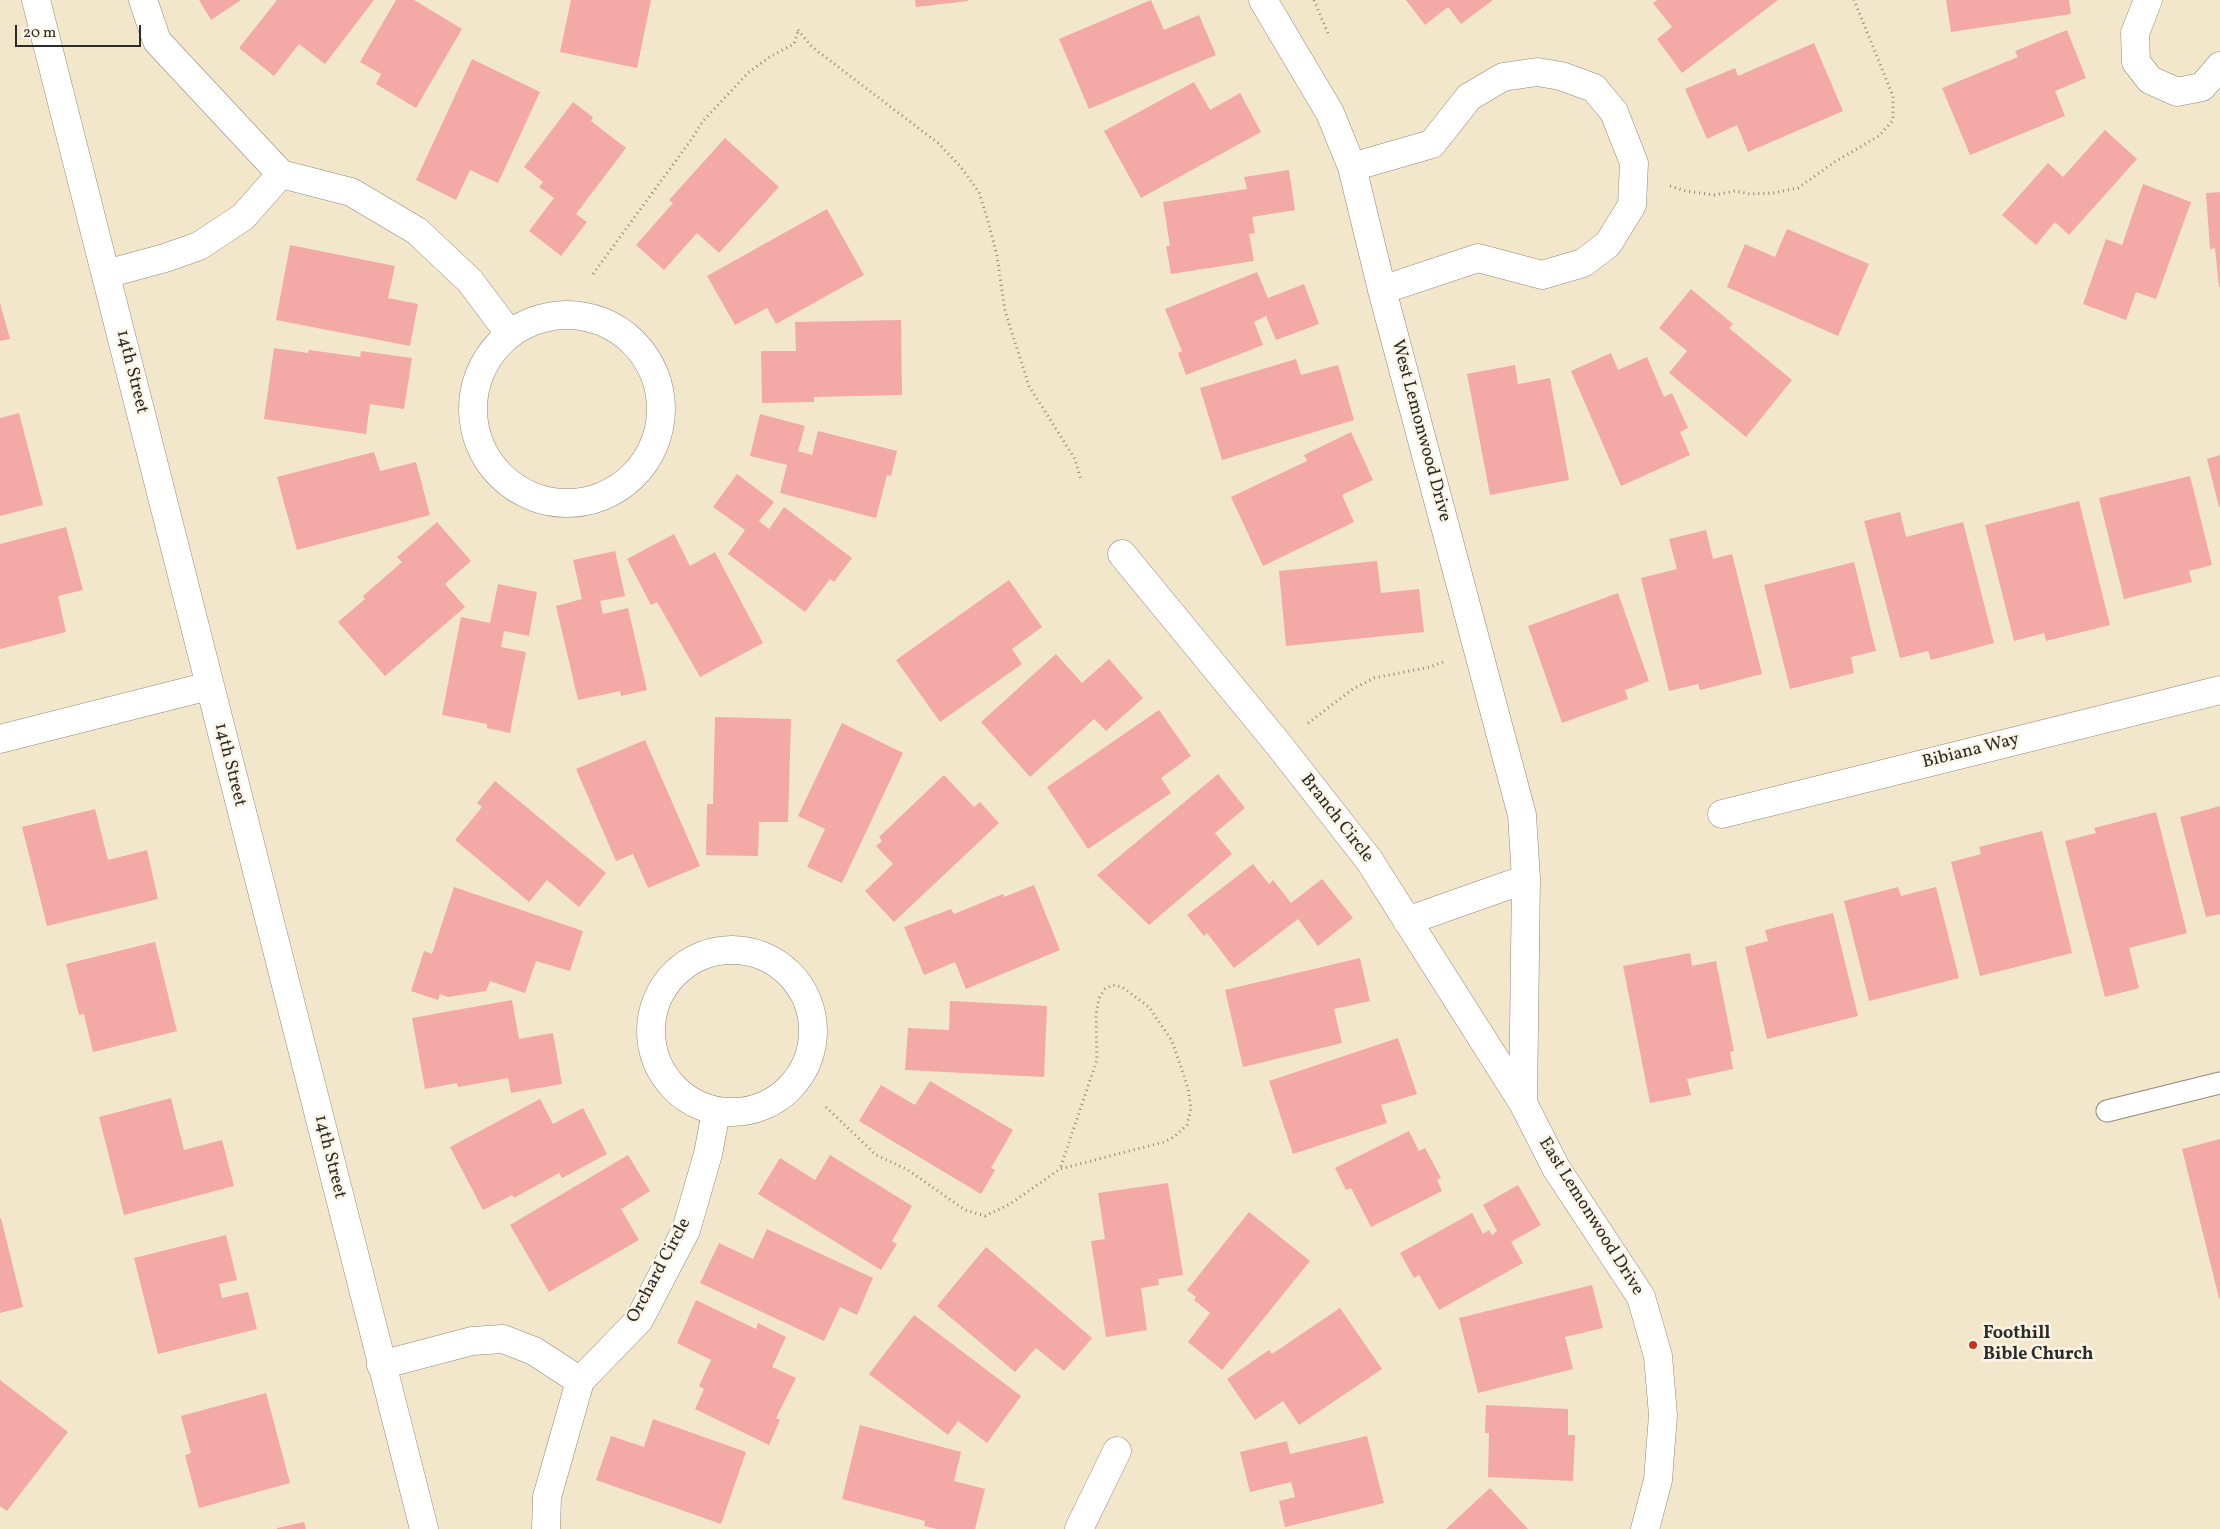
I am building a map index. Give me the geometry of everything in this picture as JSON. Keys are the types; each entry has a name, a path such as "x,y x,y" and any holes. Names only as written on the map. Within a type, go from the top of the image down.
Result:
{"street":[{"name":"14th Street","path":"36,0 424,1529"},
{"path":"143,0 157,41 281,174 351,192 417,231 470,281 509,333"},
{"name":"West Lemonwood Drive","path":"1264,0 1330,113 1352,167 1382,290 1522,816 1526,879 1525,964"},
{"path":"2148,0 2135,33 2135,42 2136,62 2150,80 2176,92 2202,87 2220,66"},
{"path":"1352,167 1432,144 1469,97 1502,77 1537,72 1561,76 1594,88 1614,112 1634,163 1632,205 1608,244 1583,263 1542,275 1478,258 1382,290"},
{"path":"106,274 165,258 199,246 243,217 281,174"},
{"path":"580,315 615,326 643,351 659,384 661,422 650,457 625,485 592,501 555,503 520,492 492,467 476,434 473,396 485,361 509,333 543,317 580,315"},
{"name":"Branch Circle","path":"1122,554 1273,738 1369,860 1523,1103"},
{"path":"0,739 209,686"},
{"name":"Bibiana Way","path":"1722,814 2220,690"},
{"path":"1407,921 1526,879"},
{"path":"717,950 749,950 778,964 801,986 812,1016 812,1048 800,1078 777,1100 748,1112 716,1112 686,1100 664,1076 652,1046 652,1014 665,985 687,962 717,950"},
{"name":"East Lemonwood Drive","path":"1525,964 1523,1103 1556,1168 1641,1297 1656,1348 1663,1415 1658,1480 1645,1529"},
{"name":"Orchard Circle","path":"580,1381 638,1320 686,1230 708,1154 716,1112"},
{"path":"381,1364 472,1341 503,1340 534,1351 580,1381 547,1497 546,1529"},
{"path":"1079,1529 1117,1451"}],"lane":[{"path":"2107,1111 2220,1083"}],"path":[{"path":"1314,0 1325,23 1331,42"},
{"path":"1662,183 1686,191 1714,195 1735,191 1750,194 1773,193 1798,188 1836,161 1880,136 1894,120 1893,96 1854,0"},
{"path":"593,274 703,121 748,73 772,56 794,44 798,30 812,47 938,143 960,166 979,192 993,240 1005,311 1029,386 1075,459 1081,480"},
{"path":"1304,726 1353,689 1374,678 1430,668 1446,660"},
{"path":"826,1107 876,1155 908,1170 965,1210 985,1216 1010,1204 1060,1169 1164,1142 1174,1137 1187,1125 1191,1109 1188,1088 1172,1041 1149,1007 1122,987 1113,985 1105,989 1099,998 1096,1015 1098,1060 1060,1169"}],"building":[{"path":"199,0 241,0 211,20"},
{"path":"277,0 374,0 325,64 299,44 274,76 239,48"},
{"path":"396,0 414,0 462,29 416,108 376,84 381,74 360,62"},
{"path":"571,0 651,0 637,68 560,52"},
{"path":"915,0 968,0 968,1 916,7"},
{"path":"1151,0 1164,30 1199,15 1216,55 1089,109 1059,39"},
{"path":"1406,0 1493,0 1461,24 1448,7 1425,25"},
{"path":"1657,0 1778,0 1682,73 1657,39 1672,27 1653,3"},
{"path":"1946,0 2069,0 2071,14 1951,32"},
{"path":"2067,30 2086,78 2055,91 2065,116 1970,155 1942,88 2018,57 2015,51"},
{"path":"1814,43 1843,111 1748,152 1737,125 1707,139 1685,89 1735,68 1738,76"},
{"path":"472,59 540,92 498,183 470,170 456,200 416,180"},
{"path":"1194,82 1210,110 1240,93 1261,132 1141,198 1104,131"},
{"path":"573,102 593,117 591,121 626,148 576,214 587,222 561,256 529,231 554,198 539,187 543,182 524,167"},
{"path":"2105,130 2137,159 2069,235 2055,222 2036,245 2002,215 2048,163 2063,177"},
{"path":"725,138 779,187 719,253 697,233 664,270 636,245 673,203 669,200"},
{"path":"1289,170 1295,210 1252,217 1255,233 1249,234 1254,261 1171,274 1166,246 1170,246 1163,202 1247,189 1244,177"},
{"path":"2143,184 2191,202 2156,299 2136,292 2126,320 2083,304 2106,239 2122,245"},
{"path":"2220,192 2219,287 2215,248 2210,249 2206,193"},
{"path":"827,209 864,275 776,324 767,308 735,325 707,276"},
{"path":"1787,229 1869,264 1838,336 1727,287 1745,244 1775,257"},
{"path":"290,245 395,266 388,298 418,304 410,346 276,320"},
{"path":"1257,272 1268,298 1304,284 1319,324 1276,340 1266,316 1254,322 1263,345 1186,375 1178,353 1182,351 1165,309"},
{"path":"1691,289 1733,324 1729,328 1792,380 1746,437 1669,373 1687,351 1659,328"},
{"path":"0,303 10,339 0,341"},
{"path":"901,320 902,395 814,397 814,402 762,403 761,351 796,351 795,322"},
{"path":"274,348 308,353 309,350 360,357 361,351 412,358 404,409 370,404 366,434 264,419"},
{"path":"1611,353 1618,370 1647,357 1664,397 1672,393 1688,428 1680,432 1690,455 1621,486 1571,371"},
{"path":"1296,359 1301,375 1338,365 1354,420 1222,460 1200,388"},
{"path":"1515,365 1518,384 1550,378 1569,480 1490,495 1467,374"},
{"path":"19,413 43,505 0,516 0,418"},
{"path":"760,414 805,426 798,451 812,455 818,431 897,451 891,476 887,475 876,518 780,493 787,465 750,456"},
{"path":"1351,432 1373,480 1342,495 1354,522 1263,566 1231,497 1307,461 1304,455"},
{"path":"374,452 380,471 416,462 430,515 297,550 277,477"},
{"path":"2220,455 2220,507 2219,507 2207,459"},
{"path":"737,474 774,502 759,521 769,529 784,507 852,558 834,582 830,579 805,612 728,554 745,530 713,507"},
{"path":"2190,476 2212,565 2189,571 2192,582 2124,599 2099,498"},
{"path":"2079,501 2110,625 2046,641 2044,633 2014,641 1985,525"},
{"path":"1900,512 1906,537 1963,522 1994,643 1931,660 1928,651 1900,658 1864,521"},
{"path":"437,522 471,561 445,584 465,607 385,676 338,622 365,599 363,596 402,562 397,557"},
{"path":"66,527 83,590 58,596 66,632 0,649 0,544"},
{"path":"1706,530 1713,559 1732,554 1762,674 1700,690 1698,684 1669,691 1641,578 1677,569 1669,539"},
{"path":"674,534 690,566 715,552 763,643 700,677 657,602 651,605 627,559"},
{"path":"615,551 625,596 600,601 603,614 628,608 647,690 621,696 620,691 578,700 556,606 582,599 573,560"},
{"path":"1377,561 1381,593 1419,589 1424,632 1286,646 1279,571"},
{"path":"1854,562 1876,651 1851,657 1854,673 1790,689 1764,585"},
{"path":"1009,580 1042,627 1012,649 1022,664 940,722 896,660"},
{"path":"498,584 537,592 529,636 504,631 501,647 526,652 510,733 487,728 487,724 442,715 461,617 490,623"},
{"path":"1618,593 1649,681 1625,690 1628,699 1562,723 1528,626"},
{"path":"1056,654 1082,683 1109,659 1143,698 1106,731 1094,719 1030,777 981,722"},
{"path":"1159,710 1191,756 1161,778 1171,793 1088,849 1047,787"},
{"path":"715,717 791,719 788,822 759,822 758,856 706,855 707,804 713,804"},
{"path":"842,723 903,753 842,883 807,867 825,829 798,816"},
{"path":"645,740 700,866 648,888 633,854 616,861 576,769"},
{"path":"1218,774 1245,808 1215,833 1232,854 1149,925 1097,875"},
{"path":"944,775 974,807 980,802 999,823 894,922 865,891 893,864 876,846 882,841 879,837"},
{"path":"495,781 606,873 579,907 547,880 529,902 455,840 482,807 477,803"},
{"path":"2220,806 2220,914 2206,917 2180,817"},
{"path":"95,809 108,860 147,850 158,899 47,926 22,827"},
{"path":"2156,812 2187,933 2129,948 2139,988 2105,997 2065,841 2096,833 2094,828"},
{"path":"2042,831 2072,953 1980,976 1951,862 1981,854 1979,847"},
{"path":"1253,864 1269,884 1273,880 1291,903 1322,879 1353,918 1318,946 1298,919 1234,968 1207,933 1204,936 1187,915"},
{"path":"1034,885 1060,950 966,989 955,962 924,975 904,927 951,909 954,914 1003,894 1004,897"},
{"path":"454,887 583,931 570,971 536,961 525,993 490,981 486,991 448,997 440,994 438,1000 411,991 424,951 432,954"},
{"path":"1898,887 1901,896 1936,887 1959,978 1869,1001 1844,901"},
{"path":"1833,913 1858,1016 1767,1039 1745,947 1768,941 1765,930"},
{"path":"155,942 177,1031 93,1052 84,1014 79,1015 66,964"},
{"path":"1690,953 1692,966 1716,961 1734,1051 1730,1052 1733,1069 1687,1079 1691,1095 1650,1103 1623,966"},
{"path":"1360,958 1370,1001 1334,1009 1342,1043 1243,1067 1225,990"},
{"path":"512,1000 519,1039 553,1033 562,1084 511,1093 508,1078 458,1087 457,1083 425,1089 412,1018"},
{"path":"950,1001 1047,1006 1044,1077 905,1070 908,1028 949,1030"},
{"path":"1398,1038 1417,1094 1381,1105 1387,1123 1293,1154 1269,1081"},
{"path":"930,1081 1013,1130 991,1168 995,1170 981,1194 859,1121 881,1085 915,1105"},
{"path":"171,1098 184,1150 222,1140 234,1186 124,1215 99,1117"},
{"path":"540,1099 553,1124 583,1108 607,1154 562,1178 559,1173 514,1198 512,1195 483,1210 450,1147"},
{"path":"1409,1131 1419,1151 1425,1148 1441,1178 1437,1180 1442,1191 1371,1227 1351,1188 1346,1190 1335,1168"},
{"path":"2220,1139 2220,1298 2219,1298 2182,1149"},
{"path":"628,1155 650,1191 621,1209 639,1240 549,1292 510,1225"},
{"path":"830,1155 912,1206 892,1241 897,1244 881,1270 758,1194 780,1158 815,1180"},
{"path":"1168,1183 1183,1275 1158,1279 1159,1285 1141,1288 1147,1330 1106,1337 1091,1241 1105,1239 1098,1193"},
{"path":"1518,1185 1541,1225 1511,1242 1523,1263 1439,1310 1419,1275 1414,1278 1400,1253 1472,1213 1483,1234 1489,1230 1492,1235 1497,1231 1483,1205"},
{"path":"1249,1212 1310,1261 1222,1370 1188,1342 1210,1313 1194,1300 1196,1297 1187,1290"},
{"path":"0,1219 23,1307 0,1313"},
{"path":"767,1229 873,1278 857,1315 840,1307 824,1341 700,1283 719,1243 753,1259"},
{"path":"226,1235 237,1280 219,1284 222,1298 248,1292 257,1329 158,1354 134,1258"},
{"path":"986,1247 1092,1338 1064,1371 1036,1348 1015,1372 937,1306"},
{"path":"1592,1285 1603,1328 1565,1337 1573,1369 1478,1393 1459,1318"},
{"path":"696,1300 756,1329 758,1323 786,1337 772,1367 796,1378 776,1418 780,1420 769,1445 695,1409 704,1389 699,1386 711,1360 677,1343"},
{"path":"1340,1308 1382,1369 1299,1425 1283,1401 1255,1420 1227,1379 1269,1350 1272,1354"},
{"path":"914,1315 1021,1396 987,1443 958,1421 948,1435 869,1374"},
{"path":"0,1380 68,1432 7,1511 0,1506"},
{"path":"266,1393 290,1483 199,1508 185,1455 191,1453 181,1416"},
{"path":"1486,1405 1568,1409 1568,1435 1575,1435 1573,1481 1488,1477 1489,1433 1485,1433"},
{"path":"653,1419 746,1452 721,1524 596,1480 611,1436 644,1447"},
{"path":"860,1425 961,1452 954,1481 985,1489 975,1529 937,1529 924,1526 925,1521 842,1499"},
{"path":"1367,1436 1384,1503 1285,1527 1279,1501 1295,1497 1291,1482 1250,1492 1240,1452 1287,1441 1290,1454"},
{"path":"1490,1488 1528,1529 1446,1529"},
{"path":"304,1522 306,1529 277,1529 277,1528"}],"place":[{"name":"Foothill Bible Church","path":"1973,1345"}]}
